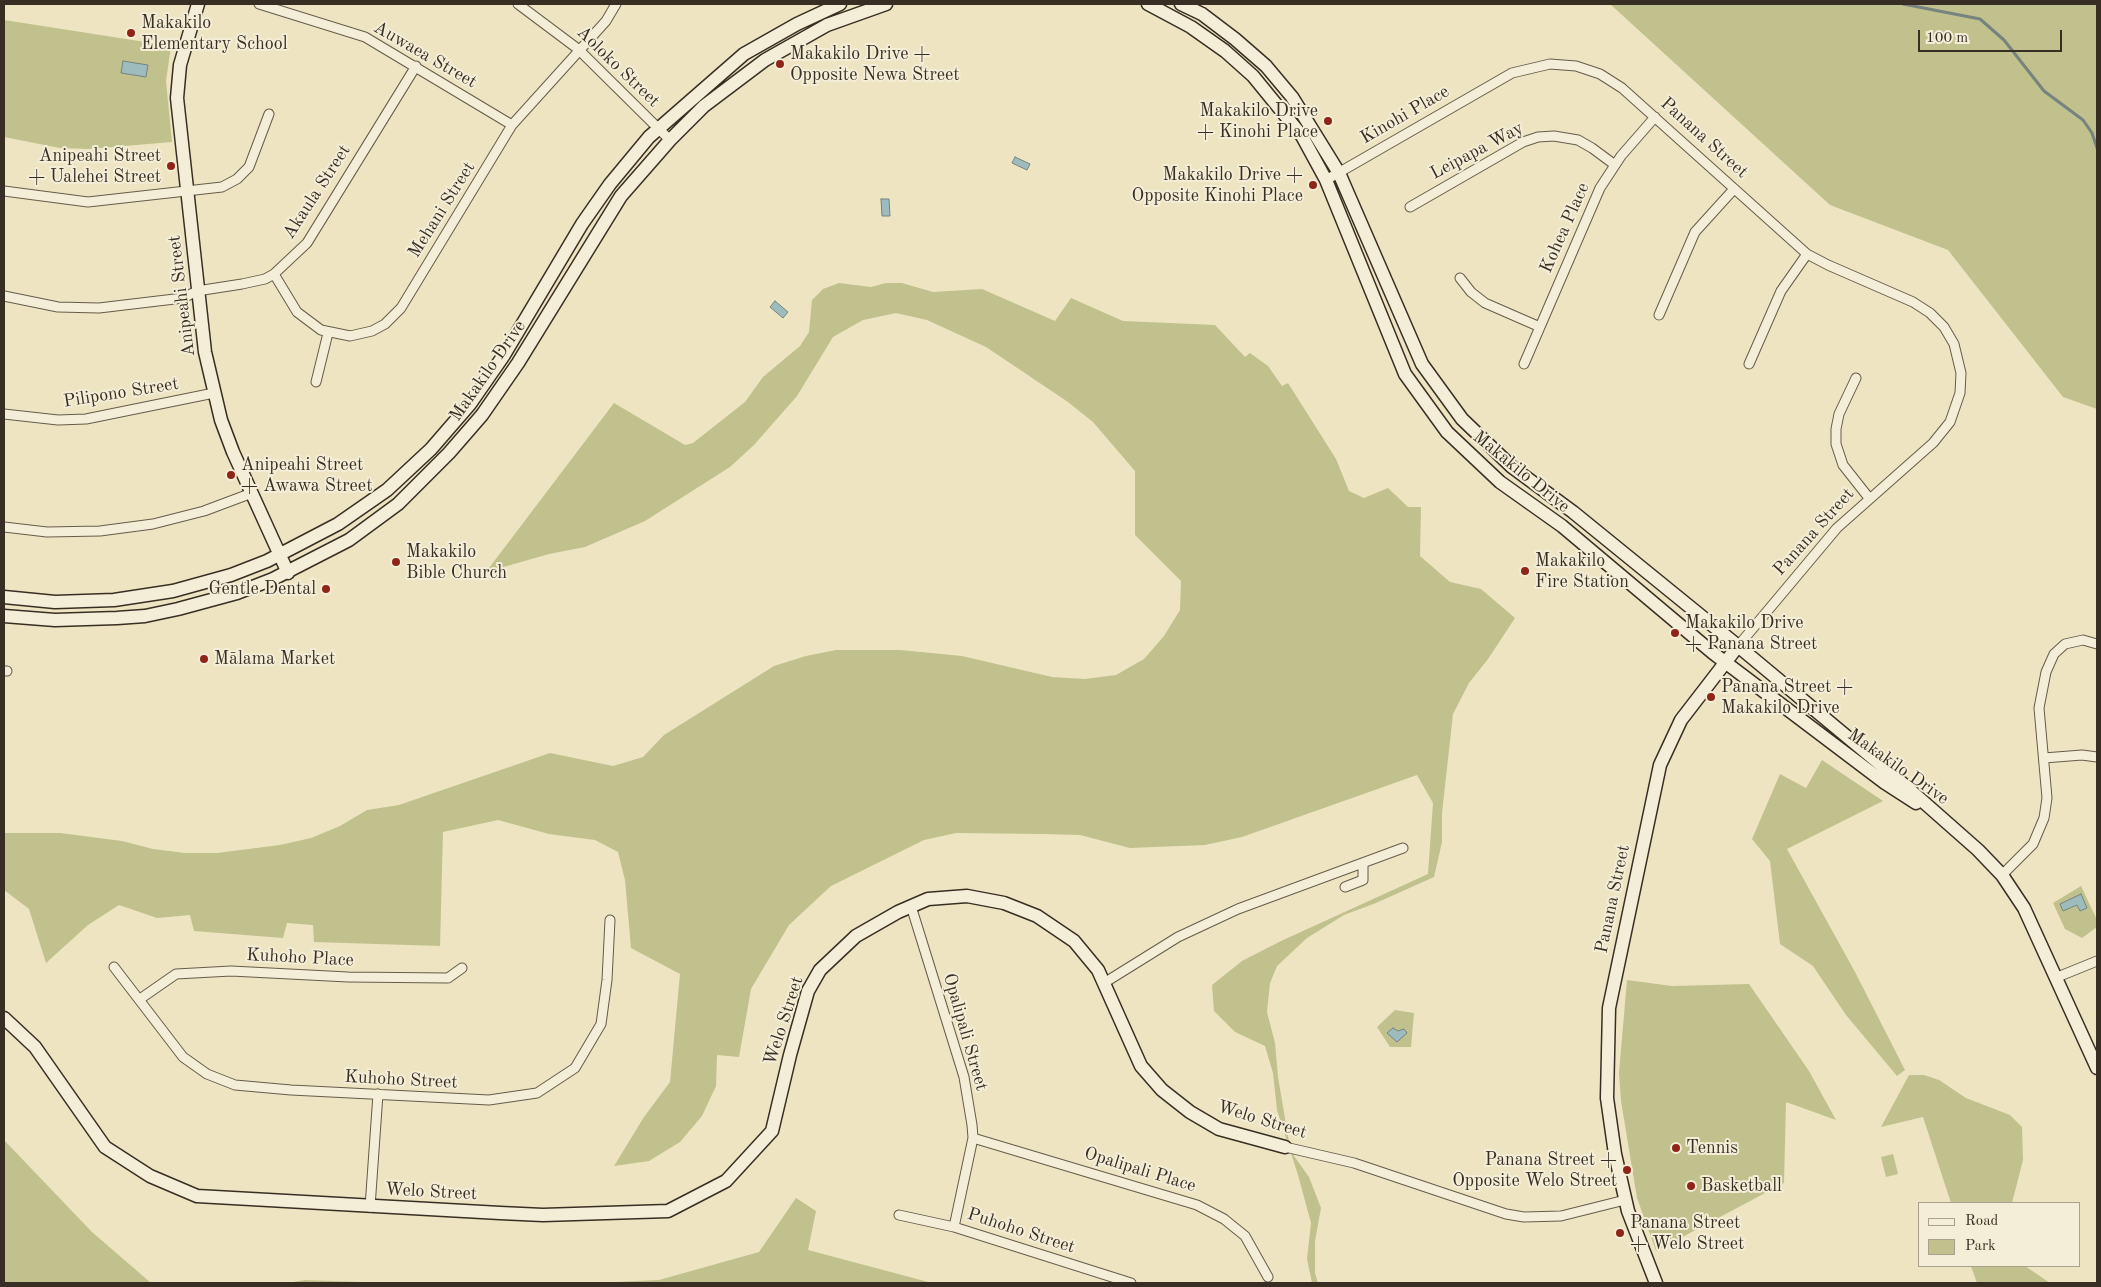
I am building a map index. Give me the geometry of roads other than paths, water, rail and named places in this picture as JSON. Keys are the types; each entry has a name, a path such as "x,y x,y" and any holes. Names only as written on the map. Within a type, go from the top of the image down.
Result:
{"main road":[{"name":"Anipeahi Street","path":"198,4 184,48 177,81 178,114 205,352 214,394 230,444 288,573"},
{"name":"Makakilo Drive","path":"4,597 55,602 114,600 163,592 231,575 279,556 338,524 387,490 431,450 470,404 504,355 582,224 610,184 649,137 744,54 819,8 840,4"},
{"name":"Makakilo Drive","path":"4,616 55,620 145,616 223,597 288,573 348,540 398,504 449,454 482,415 518,363 621,196 670,140 704,106 749,71 827,25 886,4"},
{"name":"Makakilo Drive","path":"1151,4 1191,27 1225,51 1252,76 1302,136 1326,180 1405,374 1447,432 1472,458 1500,482 1562,526 1725,662 1885,783 1953,827"},
{"name":"Makakilo Drive","path":"1181,4 1202,14 1266,66 1292,97 1339,173 1422,364 1441,393 1486,444 1574,512 1738,646 1953,827 2002,875 2024,908 2097,1068"},
{"path":"1562,526 1574,512"},
{"name":"Panana Street","path":"1656,1283 1648,1266 1626,1200 1615,1154 1607,1098 1609,1008 1613,981 1660,765 1681,720 1738,646"},
{"name":"Welo Street","path":"4,1018 35,1047 105,1147 150,1176 197,1196 370,1207 543,1214 668,1211 726,1181 772,1131 808,991 820,970 856,936 911,906 928,899 967,896 1004,903 1037,916 1074,941 1098,970 1141,1066 1162,1090 1190,1112 1219,1129 1285,1147"}],"street":[{"name":"Auwaea Street","path":"259,4 365,37 512,125"},
{"name":"Aoloko Street","path":"518,4 578,49 670,140"},
{"name":"Mehani Street","path":"274,274 302,317 314,327 342,336 365,334 385,324 396,314 512,125 578,49 606,21 616,4"},
{"path":"819,8 827,25"},
{"name":"Panana Street","path":"1500,78 1537,65 1576,66 1612,80 1807,254 1828,266 1922,307 1944,327 1958,354 1962,384 1958,403 1950,422 1933,443 1837,528 1738,646"},
{"name":"Akaula Street","path":"4,296 58,307 78,308 183,298 197,291 266,279 274,274 307,243 416,66"},
{"name":"Kinohi Place","path":"1326,180 1500,78"},
{"path":"4,191 88,202 222,187 242,176 249,167 269,114"},
{"name":"Kohea Place","path":"1524,364 1592,206 1615,165 1655,117"},
{"name":"Leipapa Way","path":"1410,207 1522,142 1538,137 1554,136 1578,140 1615,165"},
{"path":"1659,315 1695,232 1734,188"},
{"path":"1749,364 1781,291 1807,254"},
{"path":"1460,278 1471,292 1485,303 1540,327"},
{"path":"316,382 328,333"},
{"path":"1856,378 1839,414 1836,444 1843,465 1869,498"},
{"name":"Pilipono Street","path":"4,414 58,420 86,418 214,394"},
{"path":"4,527 47,532 100,531 153,524 204,511 252,493"},
{"path":"2002,875 2027,851 2042,827 2047,798 2040,721 2040,696 2052,658 2059,648 2072,641 2087,640 2097,644"},
{"path":"2044,758 2086,755 2097,757"},
{"path":"1104,983 1178,938 1238,908 1403,848"},
{"path":"1345,887 1363,880 1363,863"},
{"name":"Opalipali Street","path":"911,906 964,1077 973,1138 954,1227"},
{"name":"Kuhoho Street","path":"114,967 183,1057 207,1074 235,1084 291,1090 489,1100 536,1093 576,1068 601,1024 607,980 610,920"},
{"path":"2055,978 2097,961"},
{"name":"Kuhoho Place","path":"140,999 176,974 232,971 348,977 448,978 462,968"},
{"path":"370,1207 378,1094"},
{"name":"Opalipali Place","path":"973,1138 1197,1205 1224,1219 1245,1236 1268,1277"},
{"name":"Welo Street","path":"1285,1147 1354,1163 1506,1214 1524,1217 1561,1216 1626,1200"},
{"name":"Puhoho Street","path":"899,1215 954,1227 1131,1283"}],"water":[{"path":"123,61 148,65 146,77 121,73"},
{"path":"1015,157 1030,164 1027,170 1012,163"},
{"path":"881,199 889,199 890,216 882,216"},
{"path":"775,301 788,312 783,318 770,307"},
{"path":"2081,894 2087,908 2080,911 2077,905 2063,911 2060,904"},
{"path":"1393,1028 1398,1031 1404,1029 1407,1033 1397,1042 1387,1033"}],"waterway":[{"path":"1903,4 1980,19 2004,40 2044,91 2083,120 2092,133 2097,148"}],"place":[{"name":"Makakilo Elementary School","path":"131,33"},
{"name":"Makakilo Drive + Opposite Newa Street","path":"780,64"},
{"name":"Makakilo Drive + Kinohi Place","path":"1328,121"},
{"name":"Anipeahi Street + Ualehei Street","path":"171,166"},
{"name":"Makakilo Drive + Opposite Kinohi Place","path":"1313,185"},
{"name":"Anipeahi Street + Awawa Street","path":"231,475"},
{"name":"Makakilo Bible Church","path":"396,562"},
{"name":"Makakilo Fire Station","path":"1525,571"},
{"name":"Gentle Dental","path":"326,589"},
{"name":"Makakilo Drive + Panana Street","path":"1675,633"},
{"name":"Mālama Market","path":"204,659"},
{"name":"Panana Street + Makakilo Drive","path":"1711,697"},
{"name":"Tennis","path":"1676,1148"},
{"name":"Panana Street + Opposite Welo Street","path":"1627,1170"},
{"name":"Basketball","path":"1691,1186"},
{"name":"Panana Street + Welo Street","path":"1620,1233"}]}
